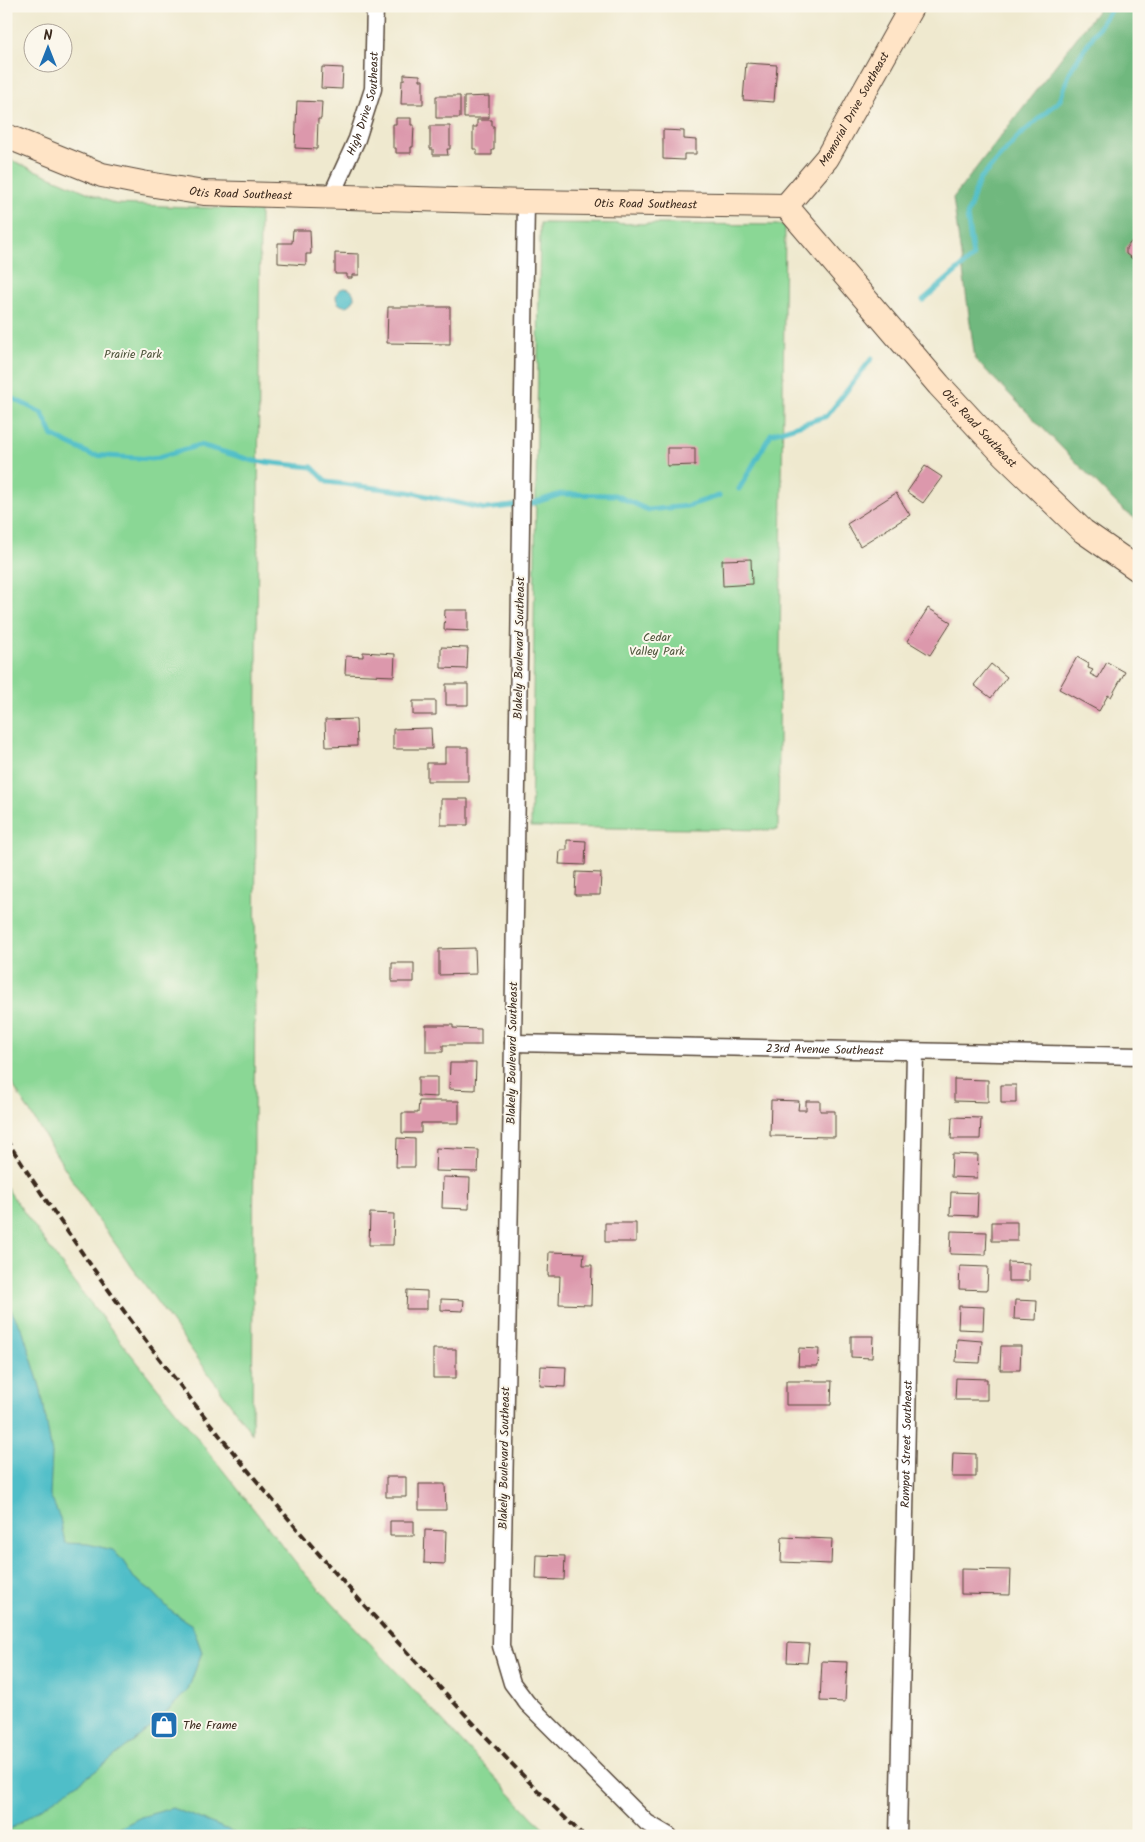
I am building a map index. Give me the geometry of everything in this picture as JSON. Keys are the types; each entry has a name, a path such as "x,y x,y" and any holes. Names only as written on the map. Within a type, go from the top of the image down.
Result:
{"street":[{"name":"High Drive Southeast","path":"331,196 357,140 373,89 375,6"},
{"name":"Memorial Drive Southeast","path":"786,206 827,158 912,6"},
{"name":"Otis Road Southeast","path":"6,136 102,175 204,193 526,202 786,206 939,385 1004,455 1084,531 1139,570"},
{"name":"Blakely Boulevard Southeast","path":"526,202 513,1043 501,1646 512,1683 527,1703 647,1823 669,1836"},
{"name":"23rd Avenue Southeast","path":"513,1043 1139,1056"},
{"name":"Rompot Street Southeast","path":"898,1836 915,1052"}],"green space":[{"path":"1101,6 1139,6 1139,521 1123,510 975,359 953,198"},
{"name":"Prairie Park","path":"6,158 115,204 260,210 252,1434 91,1210 6,1074"},
{"name":"Cedar Valley Park","path":"540,223 785,225 778,830 531,827"},
{"path":"6,1187 77,1286 305,1574 533,1818 553,1836 6,1836"}],"water":[{"path":"345,288 351,291 354,297 351,303 345,306 339,303 336,297 339,291"},
{"path":"6,1302 23,1331 41,1390 52,1454 50,1495 60,1518 65,1543 88,1544 113,1550 134,1578 152,1591 172,1612 192,1625 202,1652 188,1690 154,1725 93,1773 6,1832"},
{"path":"172,1808 234,1832 238,1836 104,1836 141,1817"}],"building":[{"path":"746,63 777,65 774,102 743,100"},
{"path":"322,67 343,68 342,89 321,88"},
{"path":"404,74 420,75 420,80 423,80 423,104 401,104"},
{"path":"436,96 460,96 460,118 436,118"},
{"path":"489,96 489,118 464,118 464,97"},
{"path":"297,101 322,102 321,119 318,119 317,149 295,148"},
{"path":"396,118 411,118 411,125 414,125 411,153 396,153 396,148 393,148 393,124 396,124"},
{"path":"477,120 492,120 492,126 494,126 494,150 492,150 492,155 477,155 477,149 473,149 473,127 477,127"},
{"path":"430,126 450,126 450,149 447,149 448,155 433,155 433,149 430,149"},
{"path":"663,130 684,131 684,139 696,140 696,154 684,154 684,160 663,159"},
{"path":"293,230 310,230 311,254 306,254 306,265 278,263 278,243 292,243"},
{"path":"1139,232 1139,264 1126,254 1126,248"},
{"path":"335,253 359,254 359,275 352,275 352,278 347,278 347,274 335,274"},
{"path":"388,307 450,307 450,344 387,343"},
{"path":"667,448 695,448 695,465 667,466"},
{"path":"925,466 942,477 923,503 907,492"},
{"path":"896,493 910,515 860,546 847,524"},
{"path":"751,559 752,584 723,586 722,560"},
{"path":"928,608 951,622 930,655 907,641"},
{"path":"445,610 468,610 468,631 444,630"},
{"path":"441,647 468,648 467,669 441,668"},
{"path":"363,652 395,654 394,676 345,674 346,656 363,657"},
{"path":"1077,657 1089,664 1088,668 1093,670 1090,674 1098,678 1107,662 1125,672 1111,697 1108,695 1099,711 1059,689"},
{"path":"991,664 1007,677 991,698 974,685"},
{"path":"446,684 468,684 468,705 446,705"},
{"path":"413,701 436,701 436,715 413,715"},
{"path":"356,719 357,746 326,747 325,720"},
{"path":"431,728 432,749 393,749 393,729"},
{"path":"445,747 468,747 468,781 427,781 427,763 445,763"},
{"path":"441,799 468,799 468,825 441,825"},
{"path":"567,840 586,841 585,865 559,864 560,850 567,850"},
{"path":"576,872 601,873 600,895 575,895"},
{"path":"475,948 476,974 439,975 439,949"},
{"path":"392,963 414,963 414,982 392,982"},
{"path":"426,1025 453,1025 453,1028 481,1029 481,1045 443,1045 443,1052 426,1052"},
{"path":"450,1063 476,1063 475,1090 449,1089"},
{"path":"418,1077 437,1077 437,1097 418,1096"},
{"path":"954,1079 988,1080 988,1102 954,1101"},
{"path":"1001,1085 1016,1085 1016,1103 1001,1103"},
{"path":"771,1100 799,1101 798,1110 806,1110 806,1101 820,1101 820,1111 835,1111 835,1137 770,1136"},
{"path":"419,1101 459,1101 459,1123 421,1123 421,1133 402,1133 402,1113 418,1113"},
{"path":"952,1117 981,1118 980,1139 951,1139"},
{"path":"397,1138 415,1139 415,1167 396,1167"},
{"path":"436,1148 479,1150 478,1172 435,1171"},
{"path":"952,1154 978,1155 977,1178 951,1177"},
{"path":"443,1177 470,1178 469,1209 442,1208"},
{"path":"951,1192 978,1193 977,1216 950,1215"},
{"path":"370,1213 394,1214 393,1245 369,1245"},
{"path":"992,1222 1017,1222 1017,1241 992,1241"},
{"path":"605,1223 636,1223 636,1242 605,1242"},
{"path":"951,1231 987,1232 986,1255 950,1254"},
{"path":"549,1252 584,1253 583,1265 592,1265 591,1305 559,1304 560,1276 548,1276"},
{"path":"1008,1262 1029,1263 1029,1281 1008,1281"},
{"path":"960,1266 988,1267 987,1290 959,1289"},
{"path":"407,1290 427,1291 427,1309 406,1309"},
{"path":"441,1299 464,1300 463,1311 441,1310"},
{"path":"1015,1300 1037,1301 1036,1320 1014,1319"},
{"path":"959,1306 984,1307 983,1330 958,1329"},
{"path":"851,1336 873,1336 872,1358 851,1357"},
{"path":"957,1339 982,1341 980,1363 956,1362"},
{"path":"1001,1346 1021,1346 1020,1370 1000,1370"},
{"path":"799,1348 819,1349 818,1366 798,1366"},
{"path":"433,1349 456,1349 456,1378 433,1378"},
{"path":"541,1366 566,1367 565,1387 540,1386"},
{"path":"956,1378 987,1379 987,1400 955,1400"},
{"path":"786,1381 832,1381 831,1405 786,1405"},
{"path":"953,1453 976,1454 976,1477 952,1477"},
{"path":"386,1477 406,1477 406,1497 386,1497"},
{"path":"419,1484 445,1484 446,1510 419,1510"},
{"path":"390,1521 414,1521 414,1536 390,1536"},
{"path":"425,1530 446,1531 445,1564 424,1563"},
{"path":"782,1537 832,1539 831,1564 781,1562"},
{"path":"537,1555 565,1556 564,1580 536,1579"},
{"path":"961,1569 1011,1570 1010,1595 961,1594"},
{"path":"788,1643 809,1644 807,1663 787,1662"},
{"path":"822,1661 847,1662 845,1702 820,1701"}],"waterway":[{"path":"923,300 973,257 967,216 979,180 1017,138 1060,100 1071,69 1113,6"},
{"path":"739,489 771,434 827,416 872,358"},
{"path":"6,395 42,413 53,436 92,455 152,459 200,445 254,461 312,467 327,482 409,492 485,509 530,504 561,494 615,495 648,510 687,506 719,496"}],"railway":[{"path":"6,1139 53,1211 153,1351 261,1486 316,1551 432,1679 584,1836"}],"place":[{"name":"The Frame","path":"164,1725"}]}
